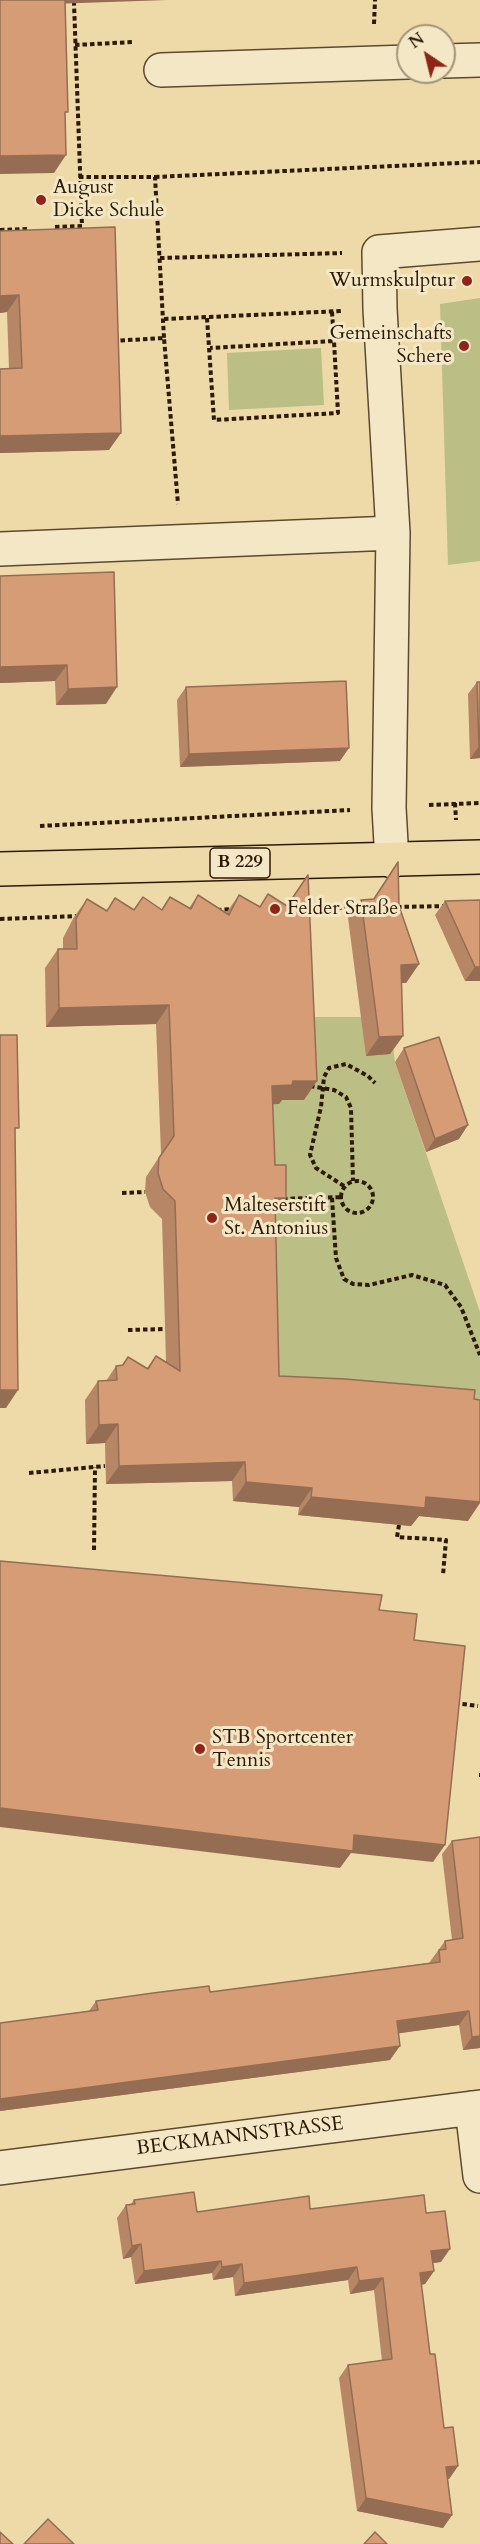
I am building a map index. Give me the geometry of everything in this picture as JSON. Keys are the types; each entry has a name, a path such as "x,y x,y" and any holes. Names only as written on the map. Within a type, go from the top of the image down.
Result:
{"main road":[{"name":"B 229","path":"0,869 480,857"}],"street":[{"path":"456,61 480,60"},
{"path":"161,70 396,62"},
{"path":"392,861 389,808 393,533 380,309 379,252 480,244"},
{"path":"0,549 393,533"},
{"path":"476,2107 480,2176"},
{"name":"BECKMANNSTRASSE","path":"0,2168 476,2107"}],"path":[{"path":"55,227 82,226 74,3"},
{"path":"79,177 155,177 480,162"},
{"path":"155,177 164,338 181,543"},
{"path":"0,230 28,229"},
{"path":"160,258 379,252"},
{"path":"164,319 380,309"},
{"path":"207,318 214,420 338,413 332,312"},
{"path":"104,341 164,338"},
{"path":"210,348 334,341"},
{"path":"35,826 480,803"},
{"path":"391,907 448,906"},
{"path":"298,908 368,908"},
{"path":"208,910 235,909"},
{"path":"0,919 82,916"},
{"path":"344,1186 316,1167 310,1160 309,1150 324,1077 329,1068 346,1064 368,1076 375,1083"},
{"path":"303,1085 340,1092 346,1097 351,1108 353,1181"},
{"path":"358,1180 369,1185 373,1194 371,1205 363,1212 353,1213 344,1207 340,1197 344,1186 358,1180"},
{"path":"122,1193 145,1192"},
{"path":"273,1200 340,1197"},
{"path":"332,1198 336,1258 344,1279 353,1284 369,1285 412,1275 445,1285 461,1307 480,1355"},
{"path":"128,1330 165,1329"},
{"path":"29,1473 105,1466"},
{"path":"94,1550 95,1467"},
{"path":"399,1525 397,1537 446,1540 443,1575"},
{"path":"448,1702 478,1706"}],"green space":[{"path":"480,298 480,561 448,565 440,304"},
{"path":"321,348 324,405 229,410 227,353"},
{"path":"300,1017 389,1017 395,1062 480,1312 480,1468 266,1404 259,1105"}],"building":[{"path":"0,0 65,0 68,112 65,112 66,155 0,156"},
{"path":"115,227 121,433 0,436 0,369 22,368 19,295 0,296 0,231"},
{"path":"114,572 117,687 68,689 67,665 0,667 0,576"},
{"path":"346,681 349,748 189,754 186,687"},
{"path":"477,682 480,682 480,746 479,746"},
{"path":"398,862 399,906 419,964 401,965 403,1036 379,1037 361,900 374,899"},
{"name":"Malteserstift St. Antonius","path":"308,875 317,1081 293,1081 292,1085 272,1086 275,1165 286,1165 286,1198 275,1198 279,1376 475,1390 474,1399 480,1400 480,1502 426,1497 425,1508 311,1497 312,1488 246,1482 245,1462 119,1466 118,1424 99,1425 98,1381 117,1380 116,1366 123,1365 128,1357 148,1369 156,1356 180,1371 175,1201 163,1189 158,1173 159,1158 174,1136 169,1005 59,1008 58,949 77,949 76,919 87,899 107,911 115,898 134,910 143,897 162,910 170,897 191,909 198,895 229,915 239,895 260,907 268,894 287,906"},
{"path":"480,900 480,967 475,967 445,901"},
{"path":"0,1035 17,1035 19,1128 15,1128 18,1390 0,1390"},
{"path":"439,1037 468,1125 435,1139 404,1048"},
{"name":"STB Sportcenter Tennis","path":"0,1561 382,1595 379,1610 417,1614 414,1640 465,1646 445,1845 354,1835 353,1851 0,1808"},
{"path":"480,1837 480,2036 472,2037 469,2011 397,2021 400,2046 0,2099 0,2023 98,2010 96,2001 153,1993 209,1986 210,1992 440,1962 439,1950 446,1949 445,1941 463,1938 452,1841"},
{"path":"194,2192 197,2212 309,2196 310,2209 424,2195 426,2213 445,2211 450,2249 431,2251 434,2271 420,2273 430,2354 435,2354 444,2428 453,2427 458,2466 446,2467 452,2515 366,2498 348,2365 392,2359 383,2278 359,2281 357,2267 244,2283 242,2264 222,2267 221,2261 144,2271 141,2244 132,2246 126,2205 135,2204 134,2200"},
{"path":"48,2519 74,2544 24,2544"},
{"path":"0,2532 13,2544 0,2544"},
{"path":"375,2532 387,2544 364,2544"}],"place":[{"name":"August Dicke Schule","path":"41,200"},
{"name":"Wurmskulptur","path":"467,281"},
{"name":"Gemeinschafts Schere","path":"464,346"},
{"name":"Felder Straße","path":"275,909"},
{"name":"Malteserstift St. Antonius","path":"212,1218"},
{"name":"STB Sportcenter Tennis","path":"200,1749"}]}
